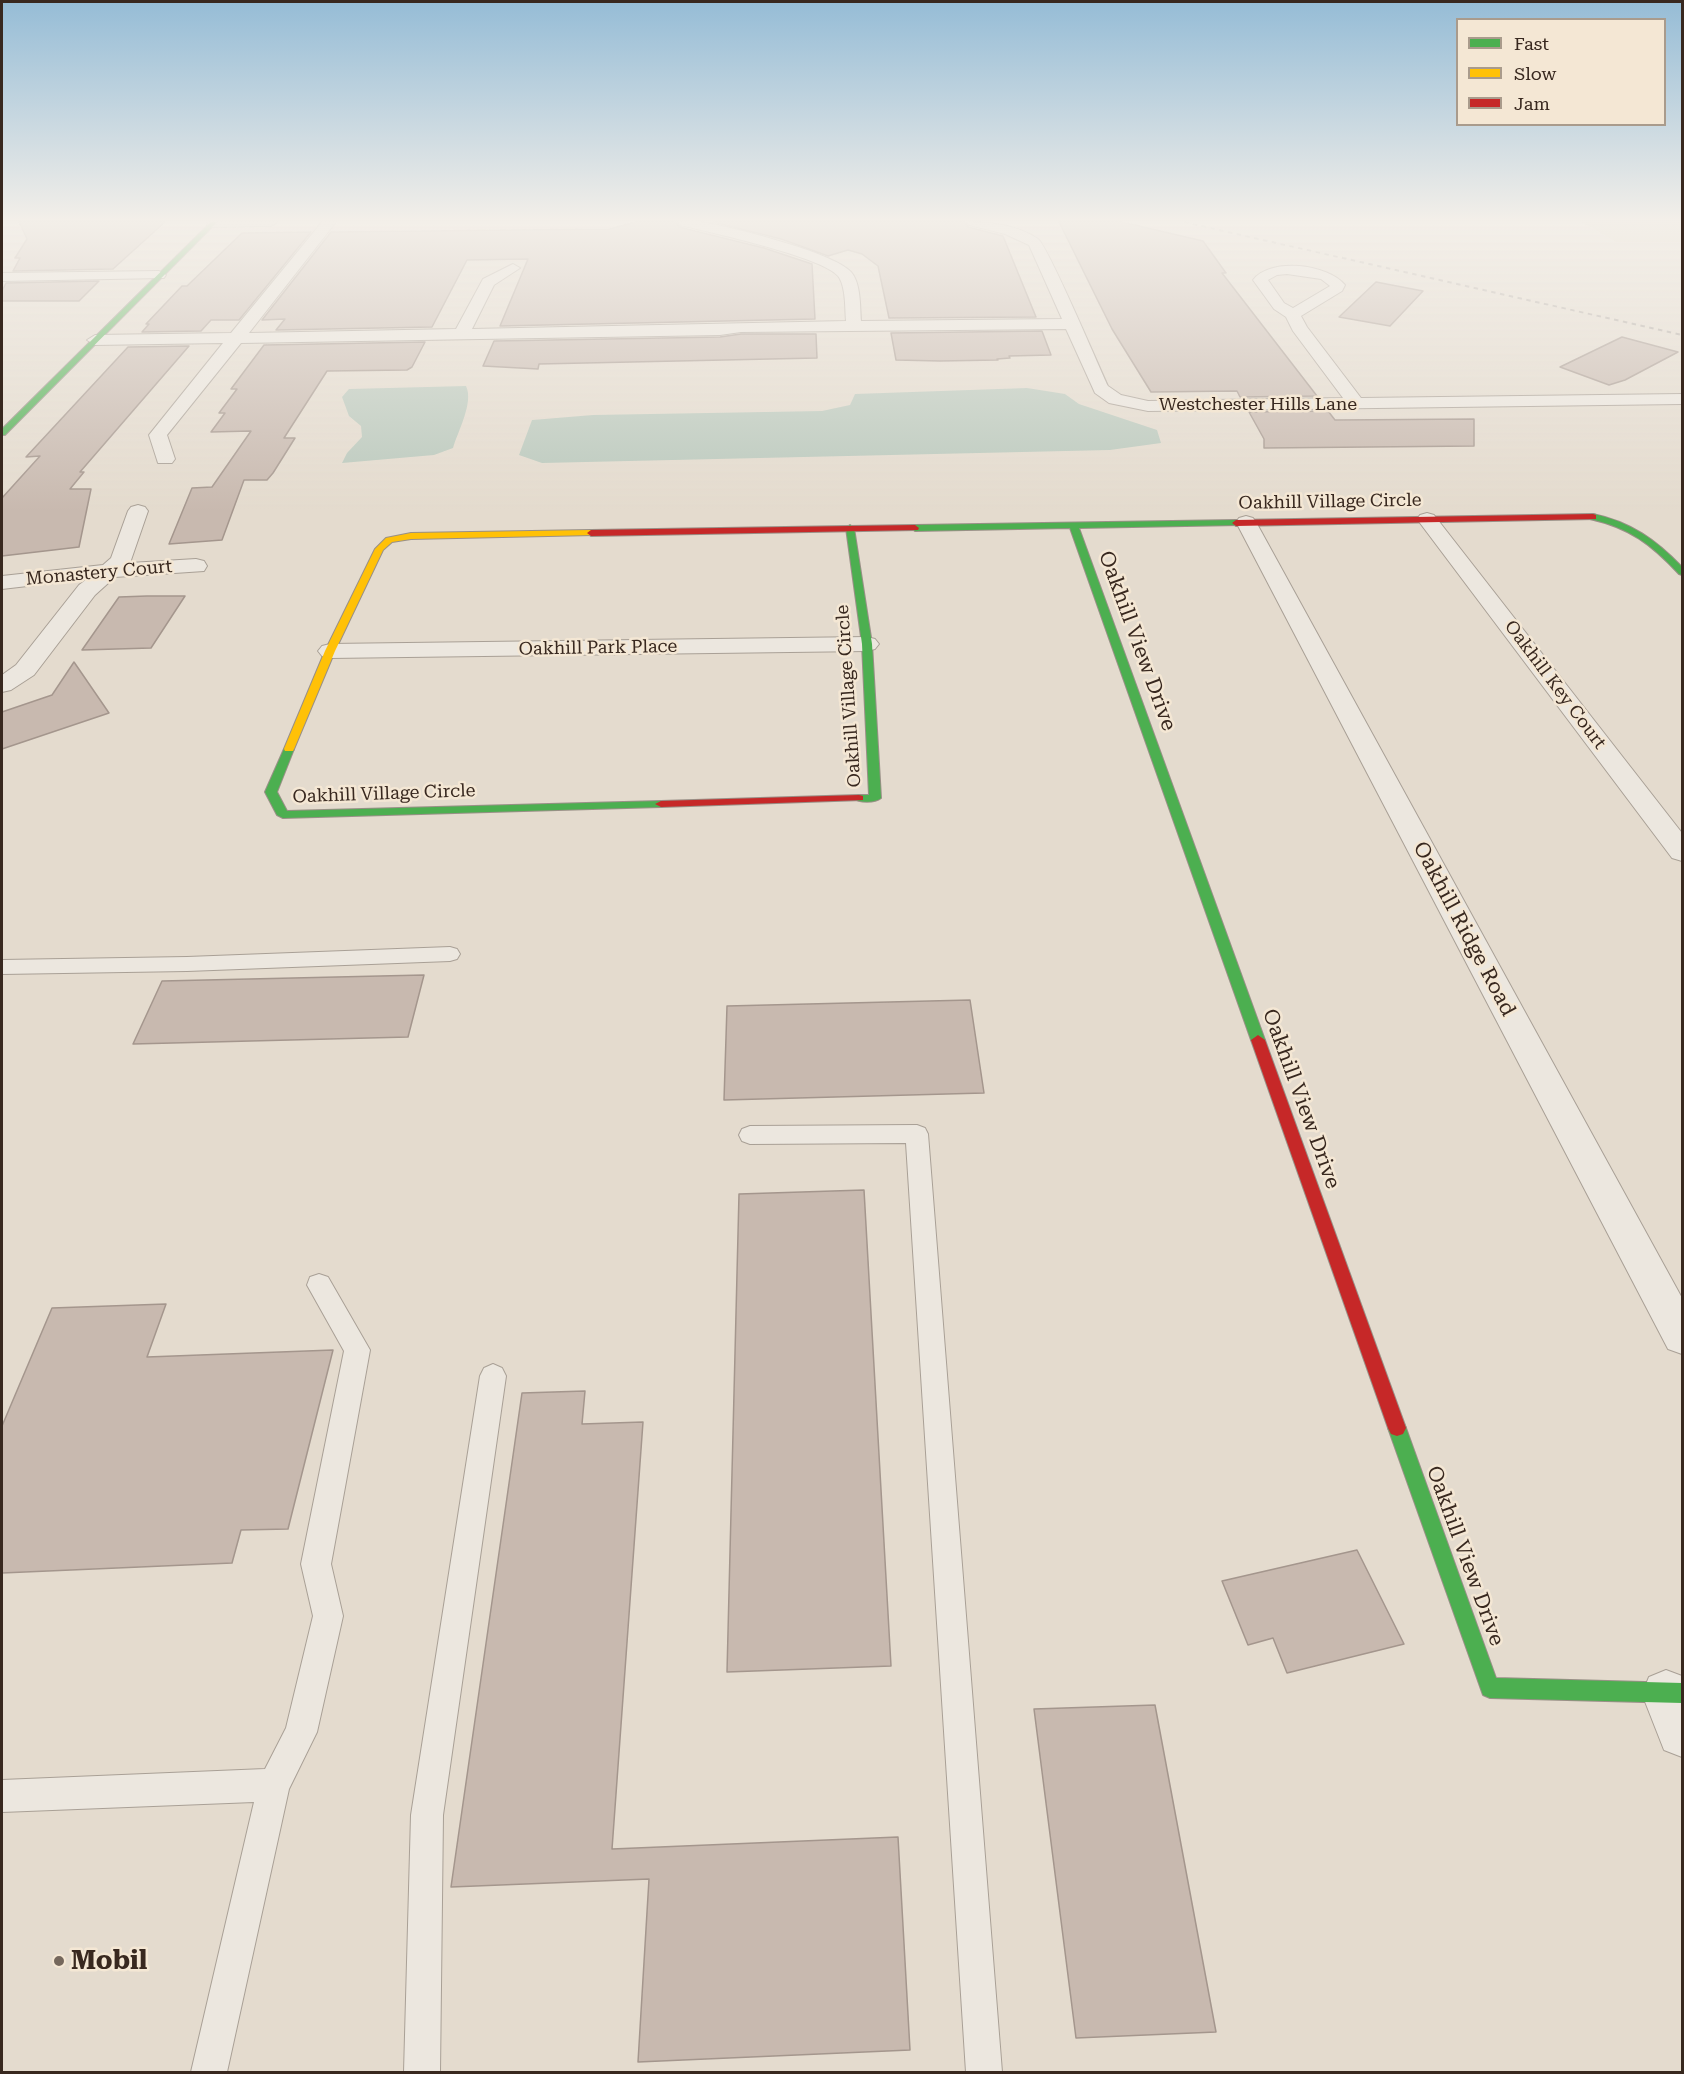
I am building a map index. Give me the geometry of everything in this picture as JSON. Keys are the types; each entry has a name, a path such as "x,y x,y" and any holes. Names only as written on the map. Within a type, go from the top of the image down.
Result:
{"street":[{"path":"2,433 116,319"},
{"path":"165,459 158,435 251,319"},
{"path":"461,335 469,319"},
{"path":"853,319 854,326"},
{"name":"Westchester Hills Lane","path":"1069,319 1101,389 1115,399 1128,404 1148,406 1596,402 1644,399 1678,391"},
{"path":"1295,319 1299,328 1357,405"},
{"path":"95,340 1071,324"},
{"path":"2,685 25,670 87,590 121,561 138,512"},
{"name":"Oakhill Village Circle","path":"850,528 867,644 875,798 283,815 271,792 330,651 379,549 389,539 423,536 850,528 1073,524 1603,518 1637,529 1683,572"},
{"name":"Oakhill Key Court","path":"1427,519 1683,852"},
{"name":"Oakhill Ridge Road","path":"1246,522 1683,1336"},
{"name":"Oakhill View Drive","path":"1073,524 1490,1688 1677,1706"},
{"name":"Monastery Court","path":"2,582 76,573 196,566"},
{"name":"Oakhill Park Place","path":"330,651 867,644"}],"lane":[{"path":"2,967 186,964 450,954"},
{"path":"750,1135 917,1134 984,2073"},
{"path":"208,2073 274,1785 301,1732 328,1616 316,1564 357,1350 319,1285"},
{"path":"422,2073 427,1815 493,1376"},
{"path":"2,1796 274,1785"}],"shaded area":[{"path":"466,386 467,408 453,448 434,455 342,463 347,453 362,437 361,426 349,416 342,397 349,389"},
{"path":"1027,388 1065,394 1079,404 1157,430 1161,443 1110,450 542,463 519,455 532,420 593,415 822,411 850,405 855,394"}],"building":[{"path":"151,319 240,319 211,320 201,331 142,332 149,324 146,324"},
{"path":"263,319 436,319 432,327 276,330 285,319"},
{"path":"503,319 815,319 500,326"},
{"path":"1107,319 1257,319 1317,396 1240,397 1237,391 1151,392"},
{"path":"1349,319 1397,319 1390,326"},
{"path":"1042,331 1051,355 1009,356 1010,358 998,360 940,361 896,360 891,333"},
{"path":"741,334 816,334 817,358 539,364 538,369 483,366 494,341 720,337"},
{"path":"1622,337 1678,352 1625,380 1609,385 1560,367"},
{"path":"425,342 412,367 407,370 327,371 284,438 295,438 273,473 267,480 244,480 222,540 169,544 192,488 212,487 251,431 211,432 225,413 219,413 237,389 231,389 264,345"},
{"path":"189,346 80,472 84,472 70,489 91,489 79,547 2,556 2,498 40,456 26,457 128,347"},
{"path":"1328,411 1335,420 1474,419 1474,446 1264,448 1264,439 1249,412"},
{"path":"185,596 151,648 82,650 119,597"},
{"path":"74,662 109,713 2,749 2,712 52,695"},
{"path":"424,975 408,1037 133,1044 162,981"},
{"path":"970,1000 984,1093 724,1100 727,1006"},
{"path":"864,1190 891,1666 727,1672 739,1194"},
{"path":"166,1304 147,1357 333,1350 288,1529 241,1530 232,1563 2,1573 2,1426 52,1308"},
{"path":"585,1391 582,1424 643,1422 612,1849 898,1837 910,2050 638,2062 649,1879 451,1887 522,1393"},
{"path":"1357,1550 1404,1644 1287,1673 1273,1638 1248,1645 1222,1581"},
{"path":"1155,1705 1216,2032 1076,2038 1034,1709"}],"railway":[{"path":"1611,319 1682,335"}],"traffic: fast":[{"path":"2,433 117,319"},
{"path":"1593,517 1631,529 1663,552 1682,572"},
{"path":"915,528 1236,523"},
{"path":"1073,524 1258,1040"},
{"path":"850,528 867,644 875,798 859,798"},
{"path":"289,749 271,792 283,815 661,804"},
{"path":"1397,1428 1490,1688 1682,1693"}],"traffic: slow":[{"path":"289,749 330,651 379,549 389,540 411,536 591,533"}],"traffic: jam":[{"path":"1236,523 1593,517"},
{"path":"591,533 915,528"},
{"path":"661,804 859,798"},
{"path":"1258,1040 1397,1428"}],"place":[{"name":"Mobil","path":"59,1961"}]}
